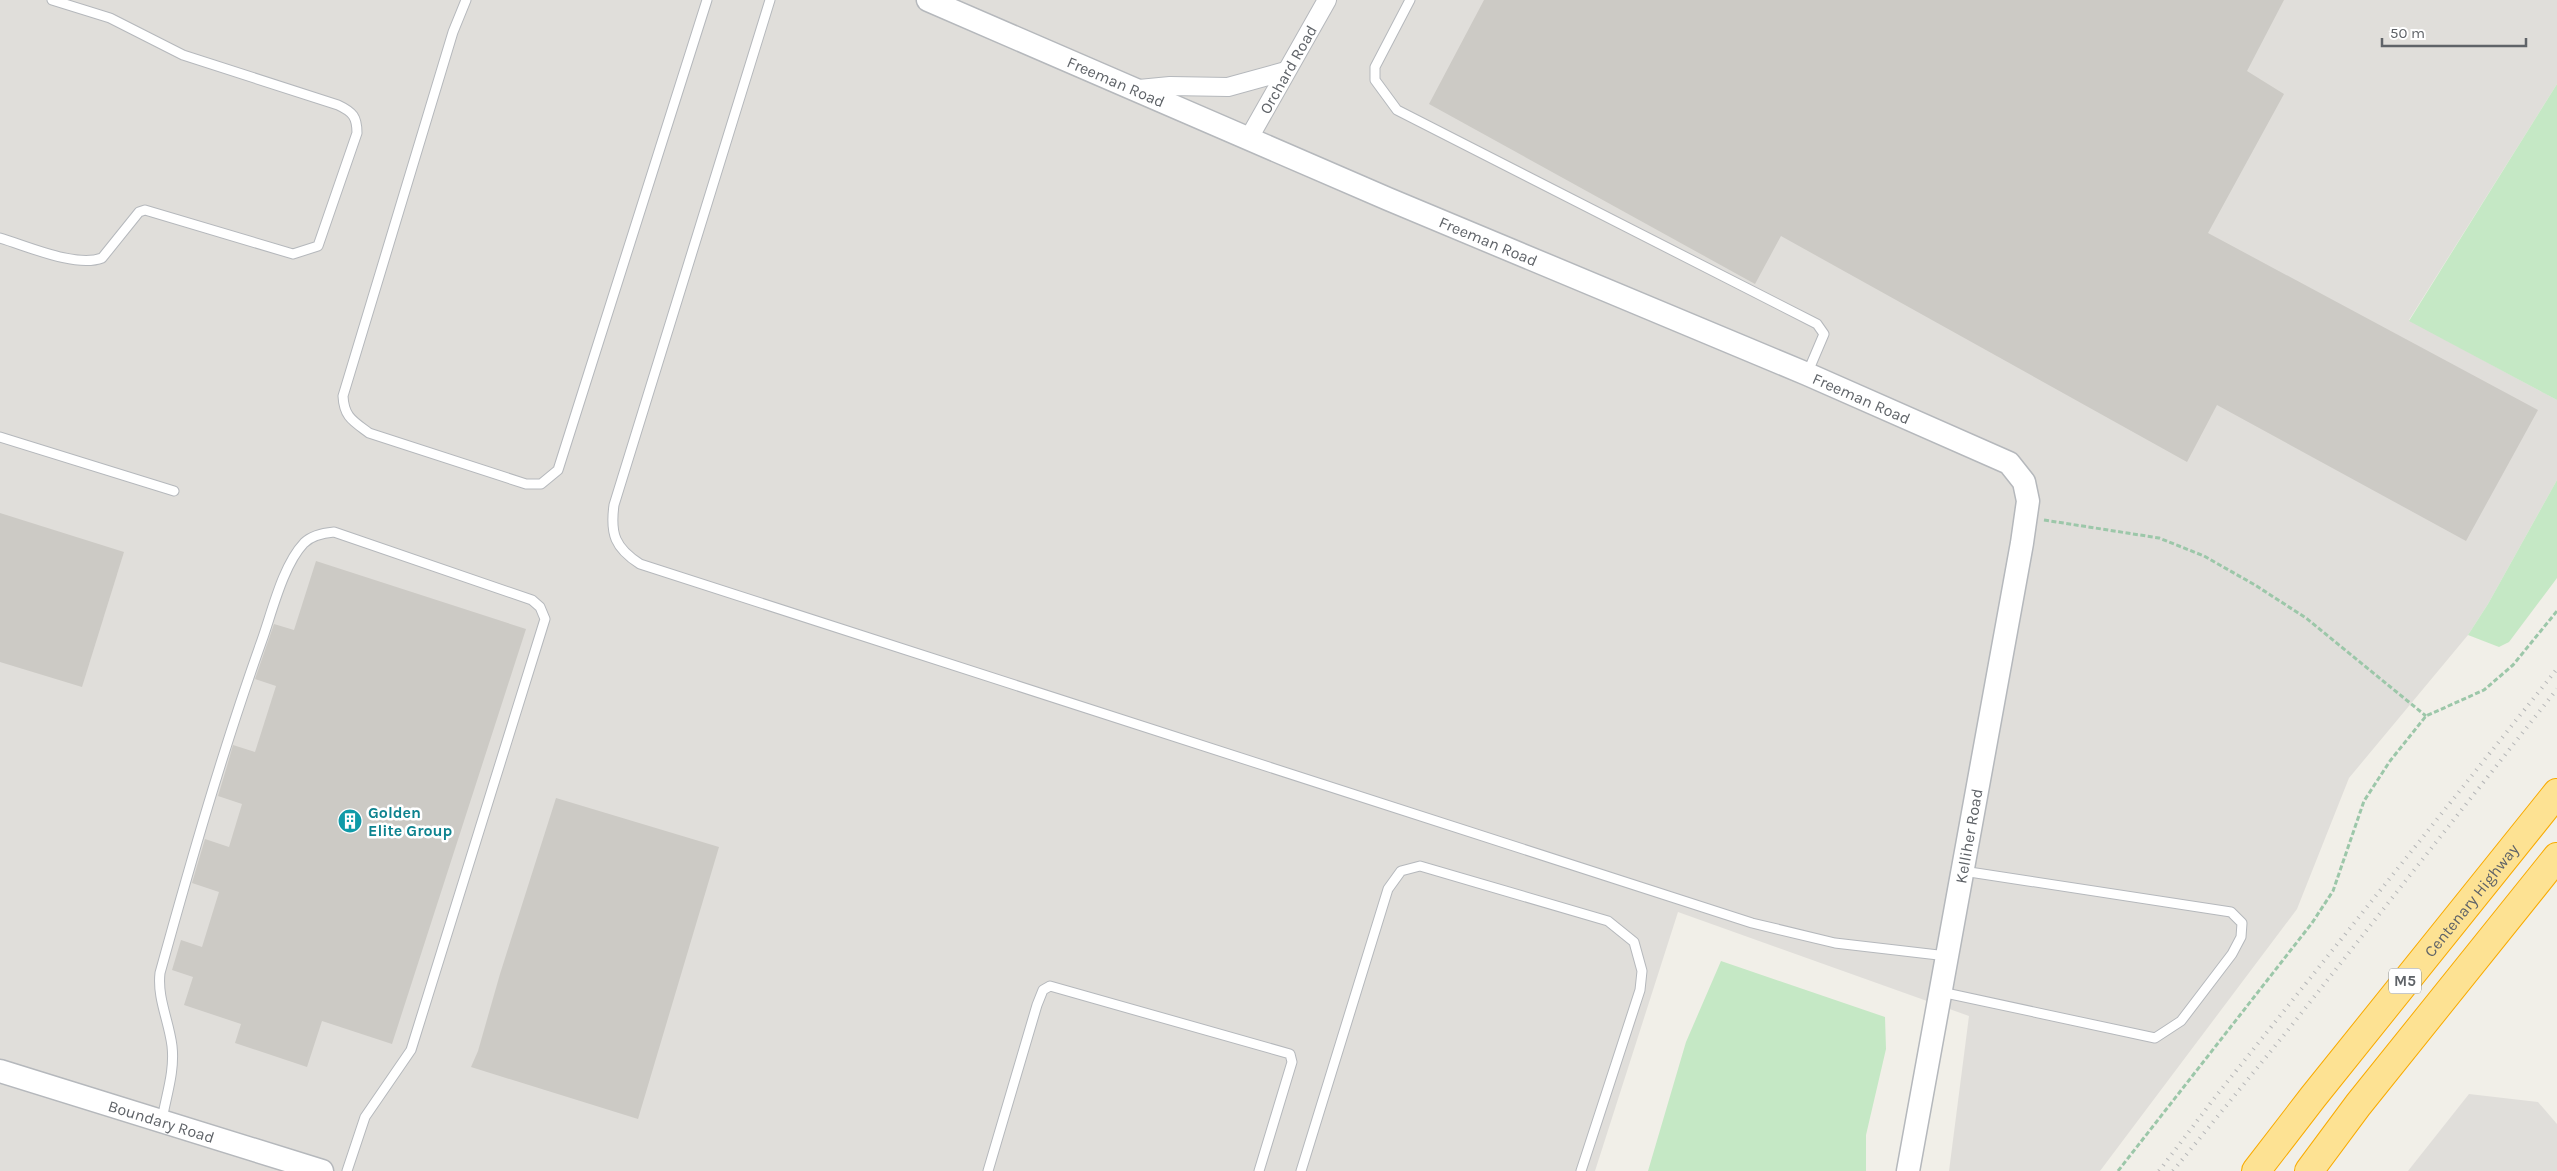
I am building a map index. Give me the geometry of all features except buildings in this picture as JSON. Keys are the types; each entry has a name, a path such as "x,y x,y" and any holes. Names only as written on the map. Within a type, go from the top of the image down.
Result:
{"highway":[{"name":"Centenary Highway","path":"2256,1171 2325,1082 2557,794"},
{"name":"M5","path":"2309,1171 2358,1105 2557,857"}],"street":[{"name":"Freeman Road","path":"928,0 1807,374 2009,463 2024,482 2027,509"},
{"name":"Orchard Road","path":"1249,138 1326,0"},
{"path":"1139,90 1170,86 1228,87 1286,71"},
{"name":"Kelliher Road","path":"1908,1171 2027,509"},
{"name":"Boundary Road","path":"0,1071 322,1171"}],"lane":[{"path":"0,238 68,259 93,261 102,258 139,212 145,210 293,254 309,250 318,246 357,133 357,120 350,111 338,105 183,55 110,18 52,0"},
{"path":"466,0 453,32 345,387 343,396 344,409 351,419 369,433 526,484 542,484 558,470 707,0"},
{"path":"770,0 614,506 611,524 616,541 628,556 640,564 1752,922 1835,943 1947,956"},
{"path":"1410,0 1375,66 1375,80 1397,110 1817,324 1824,334 1807,374"},
{"path":"0,437 174,491"},
{"path":"161,1121 172,1068 172,1047 158,989 160,973 190,864 248,678 281,585 304,542 320,533 334,532 532,600 540,608 545,619 411,1050 365,1117 347,1171"},
{"path":"1301,1171 1388,889 1401,871 1420,866 1608,920 1634,942 1642,971 1640,990 1581,1171"},
{"path":"1941,992 2155,1038 2180,1022 2232,954 2241,937 2242,923 2231,912 1963,871"},
{"path":"988,1171 1037,1005 1043,990 1050,986 1290,1054 1292,1062 1260,1171"}],"path":[{"path":"2027,509 2159,538 2204,556 2255,585 2306,618 2426,716"},
{"path":"2118,1171 2312,923 2333,891 2364,801 2390,761 2426,716 2484,690 2513,665 2557,611"}],"shaded area":[{"path":"0,0 2557,0 2557,84 2409,320 2557,400 2557,480 2488,604 2468,635 2349,778 2297,909 2100,1171 1949,1171 1969,1016 1678,912 1595,1171 0,1171"},
{"path":"2469,1094 2538,1102 2557,1124 2557,1171 2408,1171"}],"green space":[{"path":"2557,84 2557,400 2409,321"},
{"path":"2557,480 2557,578 2509,642 2499,647 2468,635 2488,604"},
{"path":"1721,961 1885,1017 1886,1049 1866,1135 1866,1171 1648,1171 1686,1042"}],"railway":[{"path":"2159,1171 2216,1096 2557,669"},
{"path":"2173,1171 2284,1035 2557,689"}],"place":[{"name":"Golden Elite Group","path":"350,821"}]}
